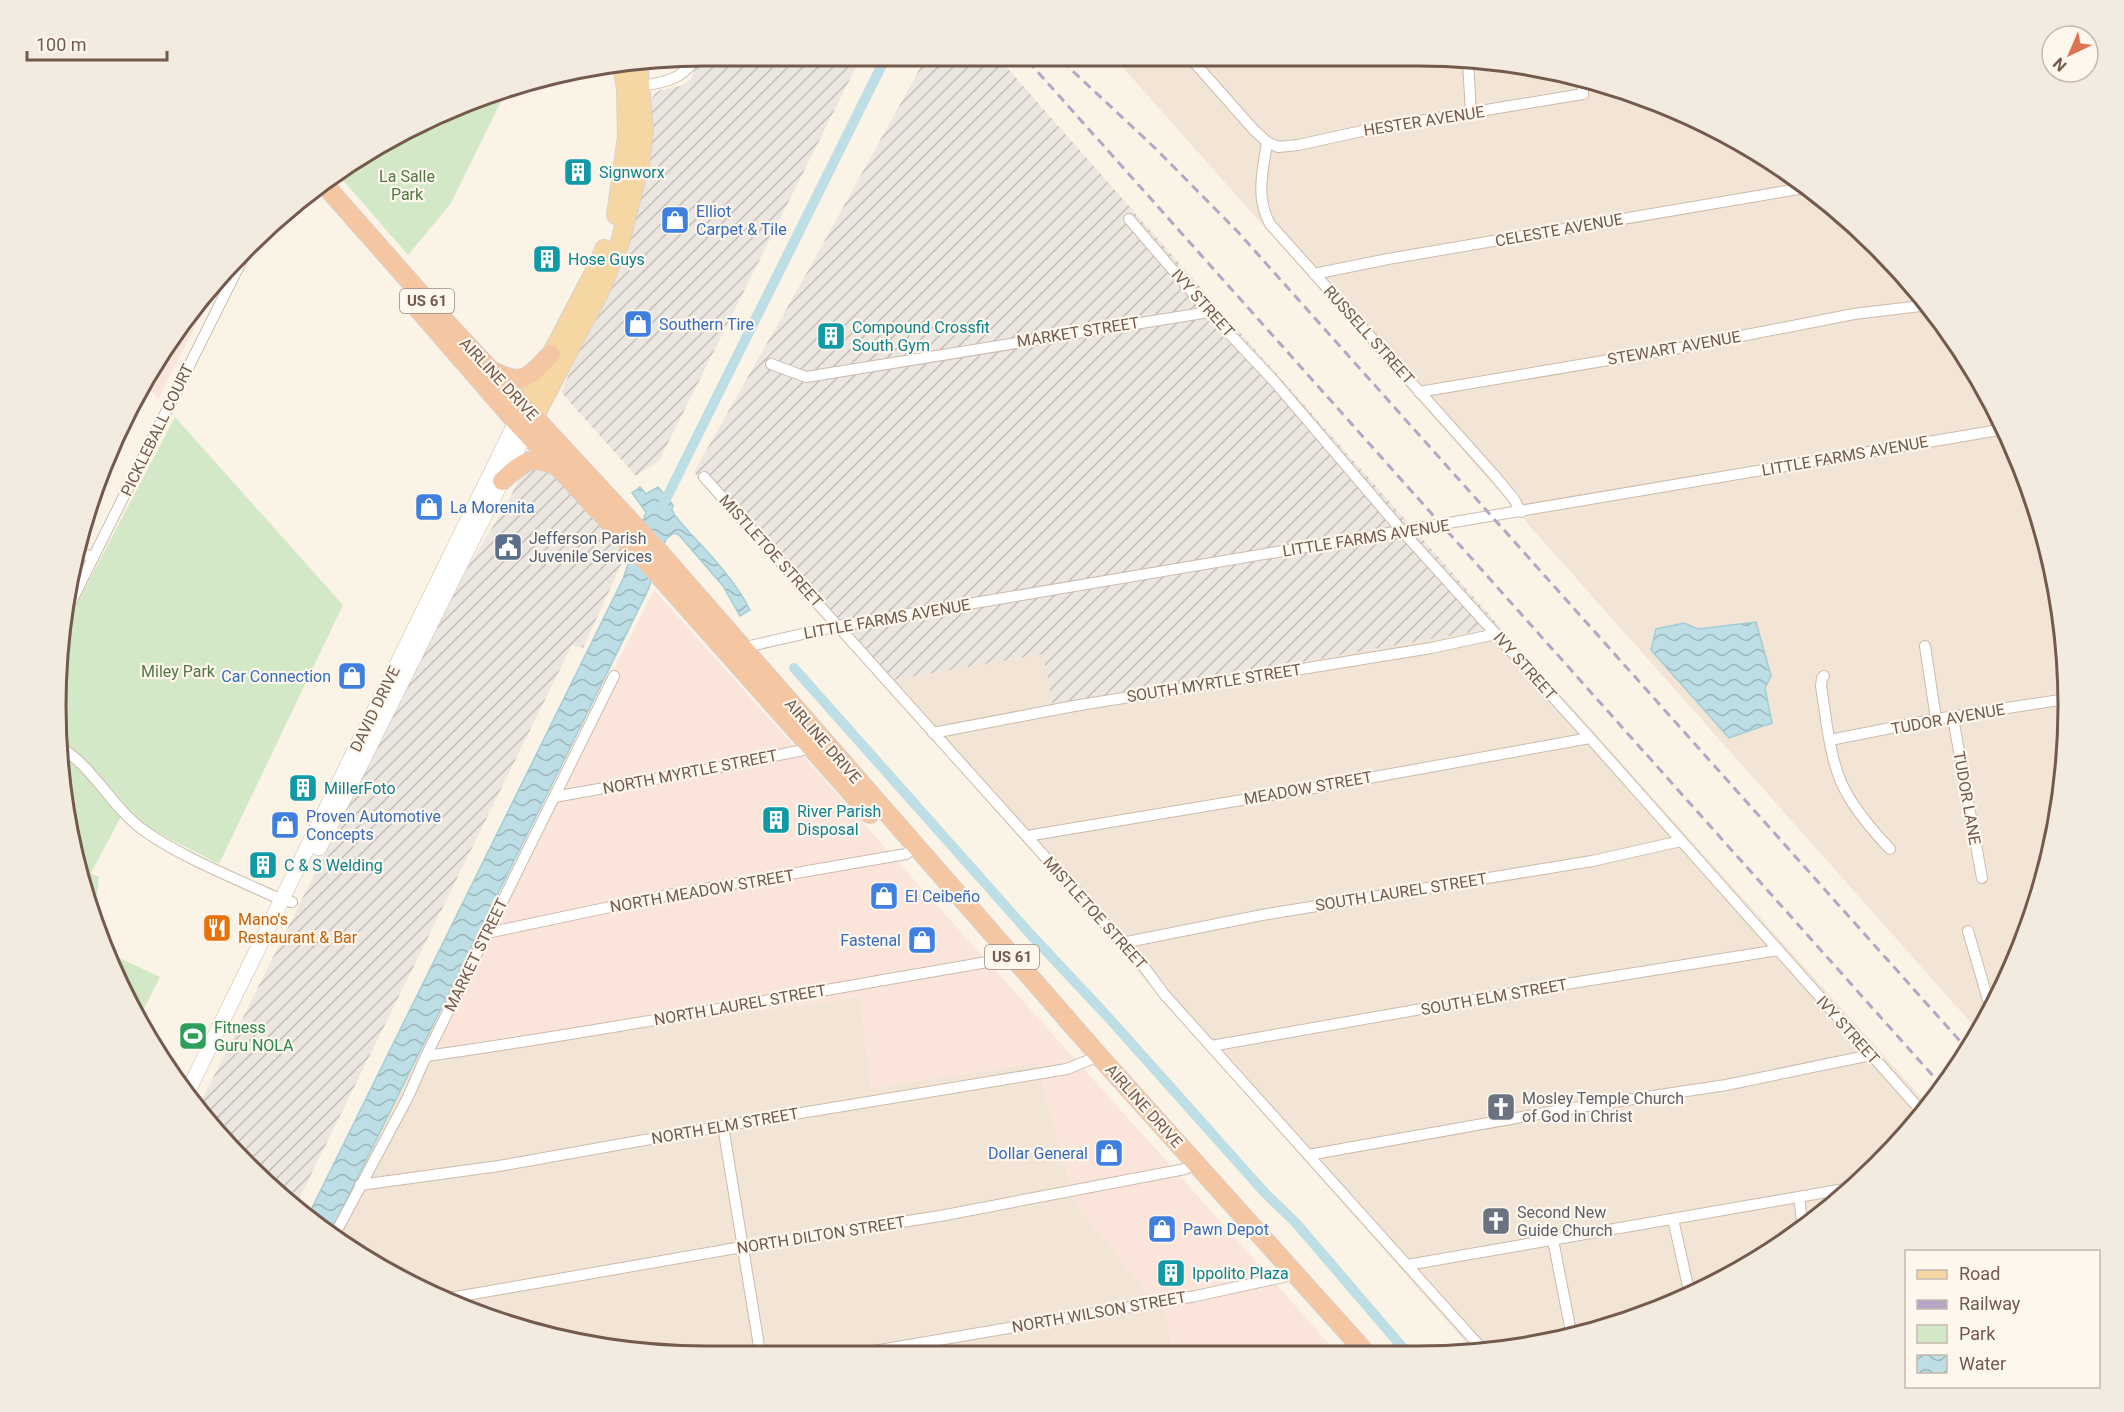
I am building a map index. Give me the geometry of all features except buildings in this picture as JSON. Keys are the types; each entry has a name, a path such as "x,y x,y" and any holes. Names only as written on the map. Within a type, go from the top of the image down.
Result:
{"highway":[{"name":"AIRLINE DRIVE","path":"329,189 493,371 559,467 640,543"},
{"name":"AIRLINE DRIVE","path":"319,196 640,543 1190,1166 1288,1275 1359,1346"},
{"path":"493,371 510,380 520,380 531,374 551,354"},
{"path":"502,481 520,465 533,459 546,460 559,467"},
{"name":"AIRLINE DRIVE","path":"1004,957 1089,1060 1190,1166"},
{"name":"AIRLINE DRIVE","path":"1288,1275 1345,1346"}],"main road":[{"path":"525,419 551,354 597,267 616,219 636,70"},
{"path":"525,419 602,287 621,239 640,163 644,131 633,87 625,71"},
{"name":"DAVID DRIVE","path":"191,1086 502,481 525,419"},
{"name":"DAVID DRIVE","path":"196,1093 287,901 525,419"}],"street":[{"path":"633,87 667,82 677,78 689,66"},
{"path":"1198,66 1267,142"},
{"path":"1468,68 1470,114"},
{"name":"HESTER AVENUE","path":"1267,142 1278,147 1298,145 1371,129 1582,94 1582,88"},
{"name":"RUSSELL STREET","path":"1267,142 1260,193 1264,214 1270,224 1494,475 1514,499 1521,512"},
{"name":"CELESTE AVENUE","path":"1314,274 1399,257 1796,189"},
{"name":"IVY STREET","path":"1129,219 1209,312 1274,381 1403,532 1590,738 1917,1106"},
{"name":"PICKLEBALL COURT","path":"76,592 236,272"},
{"name":"STEWART AVENUE","path":"1419,392 1680,348 1854,314 1918,306"},
{"name":"MARKET STREET","path":"771,364 806,376 1209,312"},
{"name":"LITTLE FARMS AVENUE","path":"736,651 838,626 1995,431"},
{"name":"MISTLETOE STREET","path":"704,477 1478,1343"},
{"path":"85,554 93,558"},
{"name":"SOUTH MYRTLE STREET","path":"933,733 1074,706 1431,648 1496,634"},
{"path":"1925,646 1936,719"},
{"name":"MARKET STREET","path":"337,1229 408,1097 426,1056 614,676"},
{"path":"1824,676 1821,686 1830,740 1841,781 1854,805 1875,834 1890,849"},
{"name":"TUDOR AVENUE","path":"1830,740 1936,719 2058,700"},
{"name":"TUDOR LANE","path":"1953,718 1982,878"},
{"name":"MEADOW STREET","path":"1027,836 1308,789 1590,738"},
{"name":"NORTH MYRTLE STREET","path":"554,796 818,746"},
{"path":"67,751 145,831 199,861 287,901"},
{"name":"SOUTH LAUREL STREET","path":"1122,943 1262,915 1592,861 1681,841"},
{"name":"NORTH MEADOW STREET","path":"487,933 657,897 911,850"},
{"path":"1968,931 1987,998"},
{"name":"SOUTH ELM STREET","path":"1211,1046 1535,989 1778,950"},
{"name":"NORTH LAUREL STREET","path":"426,1056 722,1010 1004,957"},
{"path":"1308,1155 1567,1109 1726,1085 1871,1055"},
{"name":"NORTH ELM STREET","path":"360,1185 499,1166 1067,1069 1089,1060"},
{"path":"723,1126 759,1346"},
{"name":"NORTH DILTON STREET","path":"460,1296 940,1216 1190,1166"},
{"path":"1407,1265 1836,1190"},
{"path":"1799,1197 1802,1218"},
{"path":"1673,1219 1688,1286"},
{"path":"1553,1240 1570,1327"},
{"name":"NORTH WILSON STREET","path":"903,1346 1196,1296 1288,1275"}],"shaded area":[{"path":"697,66 856,66 659,461 636,476 561,392 585,338 649,104 660,90 680,86 690,80"},
{"path":"921,66 1005,66 1500,627 1053,705 1043,654 882,682 694,472"},
{"path":"1121,66 1460,67 1502,71 1584,88 1624,100 1701,132 1774,174 1840,225 1871,253 1899,284 1950,350 1992,423 2024,500 2046,581 2053,622 2057,664 2057,748 2046,831 2024,912 1992,989 1973,1025"},
{"path":"204,308 158,399 150,389 174,350"},
{"path":"532,465 553,472 626,554 583,648 572,645 299,1199 253,1159 202,1100 466,570 522,474"},
{"path":"654,590 1331,1346 1171,1346 1167,1317 1075,1203 1037,1063 871,1088 860,997 415,1059"},
{"path":"1500,627 1923,1099 1871,1159 1808,1214 1774,1238 1701,1280 1624,1312 1584,1324 1543,1334 1467,1344 882,682 1043,654 1053,705"},
{"path":"860,997 871,1088 1037,1063 1075,1203 1167,1317 1171,1346 664,1345 581,1334 500,1312 423,1280 386,1260 334,1227 415,1059"}],"green space":[{"name":"La Salle Park","path":"502,99 451,203 408,255 342,179 423,132"},
{"name":"Miley Park","path":"175,417 343,605 219,864 149,828 126,807 91,873 99,877 97,900 78,831 67,748 67,664 73,612"},
{"path":"118,957 160,977 143,1010"}],"water":[{"path":"640,487 646,494 658,487 673,505 672,510 676,516 722,569 750,610 740,616 723,586 679,535 674,533 666,539 648,590 333,1226 311,1210 623,579 646,512 632,493"},
{"path":"1756,622 1771,676 1765,688 1772,723 1729,738 1651,650 1656,629 1684,623 1698,629"}],"waterway":[{"path":"661,509 882,66"},
{"path":"794,668 1032,936 1107,1016 1265,1193 1296,1223 1401,1346"}],"railway":[{"path":"1032,66 1937,1080"},
{"path":"1067,66 1155,148 1238,232 1962,1043"}],"place":[{"name":"Signworx","path":"578,172"},
{"name":"Elliot Carpet & Tile","path":"675,220"},
{"name":"Hose Guys","path":"547,259"},
{"name":"Southern Tire","path":"638,324"},
{"name":"Compound Crossfit South Gym","path":"831,336"},
{"name":"La Morenita","path":"429,507"},
{"name":"Jefferson Parish Juvenile Services","path":"508,547"},
{"name":"Car Connection","path":"352,676"},
{"name":"MillerFoto","path":"303,788"},
{"name":"River Parish Disposal","path":"776,820"},
{"name":"Proven Automotive Concepts","path":"285,825"},
{"name":"C & S Welding","path":"263,865"},
{"name":"El Ceibeño","path":"884,896"},
{"name":"Mano's Restaurant & Bar","path":"217,928"},
{"name":"Fastenal","path":"922,940"},
{"name":"Fitness Guru NOLA","path":"193,1036"},
{"name":"Mosley Temple Church of God in Christ","path":"1501,1107"},
{"name":"Dollar General","path":"1109,1153"},
{"name":"Second New Guide Church","path":"1496,1221"},
{"name":"Pawn Depot","path":"1162,1229"},
{"name":"Ippolito Plaza","path":"1171,1273"}]}
